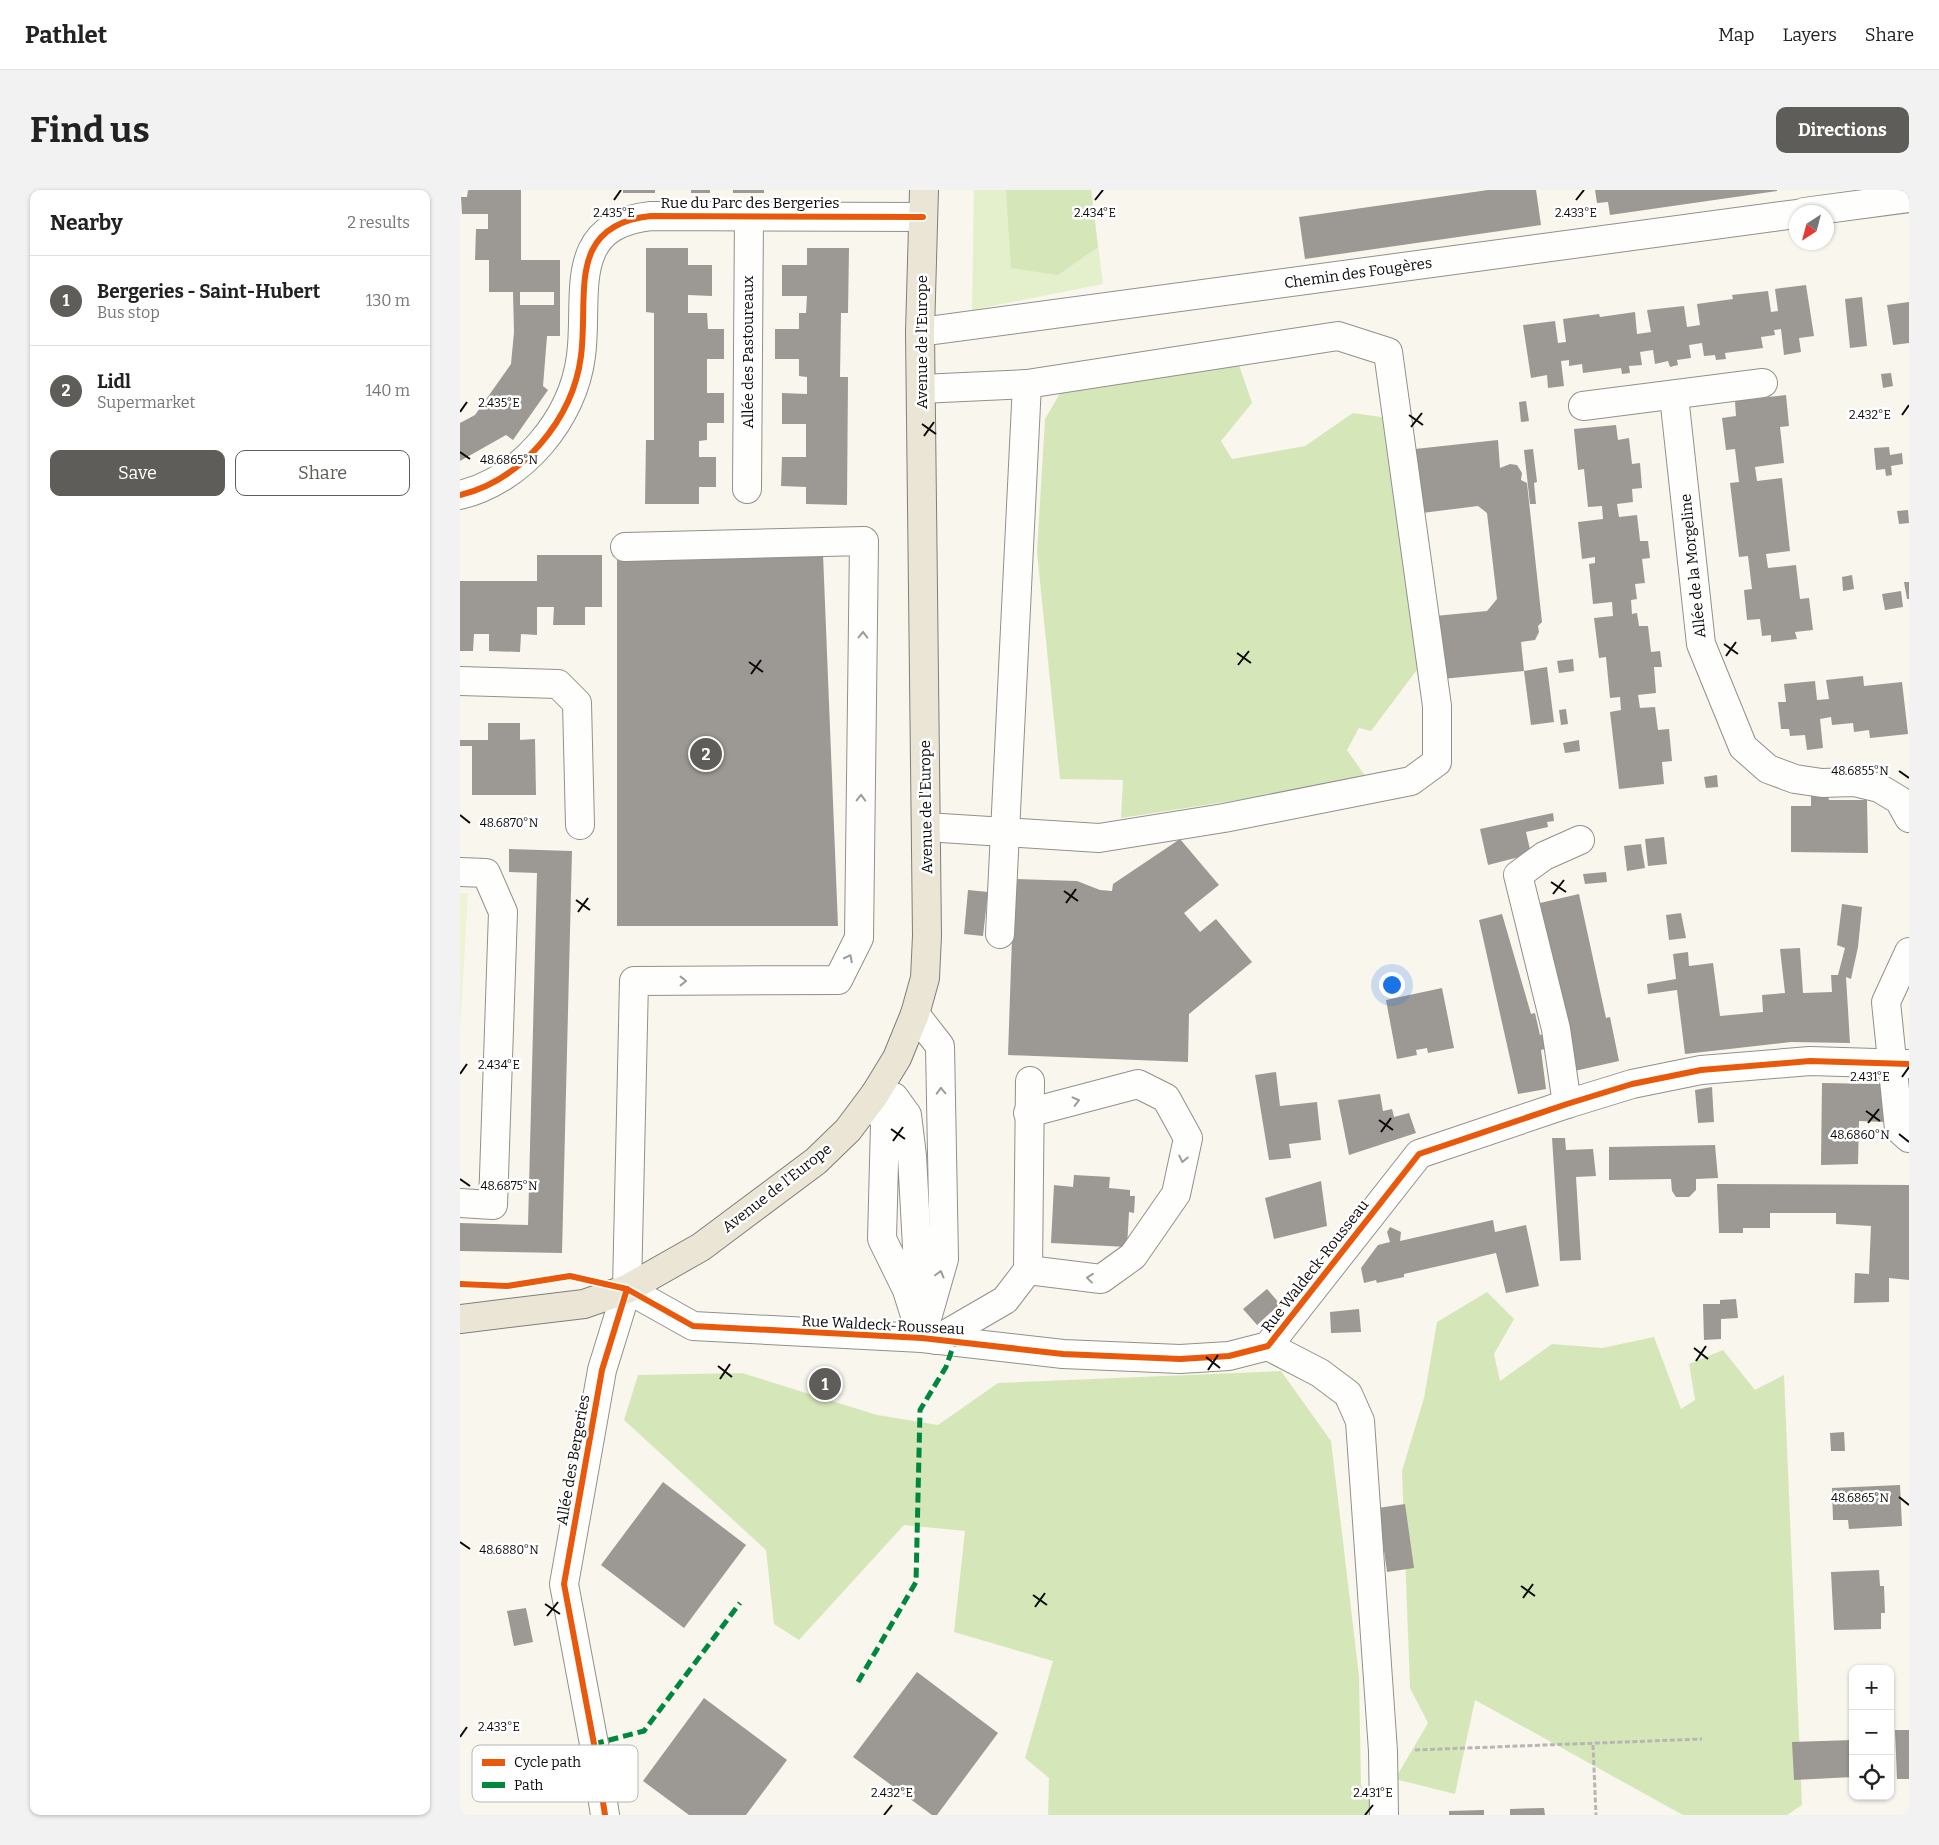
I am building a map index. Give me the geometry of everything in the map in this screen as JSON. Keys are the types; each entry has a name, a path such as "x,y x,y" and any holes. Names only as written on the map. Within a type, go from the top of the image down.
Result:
{"main road":[{"name":"Avenue de l'Europe","path":"627,1289 700,1247 816,1160 848,1130 875,1094 896,1058 915,1014 925,978 928,936 920,332 924,190"},
{"path":"460,1319 584,1304 627,1289"}],"street":[{"path":"1834,208 1909,198"},
{"name":"Rue du Parc des Bergeries","path":"460,495 488,484 512,471 552,431 576,384 581,356 583,277 595,246 605,233 634,218 749,215 923,217"},
{"name":"Allée des Pastoureaux","path":"747,489 749,215"},
{"name":"Chemin des Fougères","path":"920,332 1789,215"},
{"path":"921,389 1027,384 1338,336 1388,352 1437,706 1437,762 1411,781 1224,818 1099,838 926,826"},
{"path":"1583,406 1674,396 1763,383"},
{"path":"1000,934 1027,384"},
{"name":"Allée de la Morgeline","path":"1674,396 1701,644 1743,747 1768,768 1794,779 1822,782 1854,782 1879,788 1899,800 1909,818"},
{"name":"Allée des Bergeries","path":"594,1745 564,1584 602,1370 627,1289 634,981 838,980 859,938 864,540 625,547"},
{"path":"460,681 558,684 577,703 580,824"},
{"path":"1567,1104 1556,1029 1518,875 1544,856 1580,840"},
{"path":"460,872 486,873 503,912 494,1204 460,1203"},
{"path":"1909,952 1886,1002 1901,1063 1899,1129 1909,1138"},
{"path":"915,1014 940,1046 944,1259 929,1339"},
{"name":"Rue Waldeck-Rousseau","path":"627,1289 693,1326 929,1339 1063,1354 1180,1359 1228,1356 1268,1346 1419,1154 1632,1084 1701,1070 1810,1062 1901,1063"},
{"path":"929,1339 1004,1300 1028,1270 1028,1114 1030,1081"},
{"path":"1028,1114 1138,1084 1166,1098 1188,1138 1176,1194 1133,1256 1101,1279 1028,1270"},
{"path":"875,1094 885,1124 882,1239 929,1339"},
{"path":"1268,1346 1320,1373 1348,1394 1360,1421 1383,1751 1384,1815"},
{"name":"Allée des Bergeries","path":"603,1802 605,1815"}],"path":[{"path":"1383,1751 1593,1745 1702,1739"},
{"path":"1593,1745 1596,1815"}],"green space":[{"path":"974,190 1091,190 1103,284 972,310"},
{"path":"1006,190 1091,190 1098,247 1058,275 1011,268"},
{"path":"1237,359 1252,403 1221,441 1232,459 1305,446 1353,413 1387,418 1425,659 1371,731 1359,728 1347,750 1368,780 1121,818 1123,780 1060,779 1037,552 1045,419 1063,388"},
{"path":"460,893 468,893 460,1030"},
{"path":"1487,1292 1514,1319 1494,1354 1500,1381 1552,1344 1602,1348 1654,1337 1681,1409 1695,1400 1689,1364 1723,1350 1755,1390 1784,1375 1802,1805 1787,1815 1683,1815 1475,1700 1455,1794 1395,1779 1428,1723 1410,1688 1402,1471 1424,1398 1437,1322"},
{"path":"1281,1371 1331,1441 1359,1676 1361,1785 1378,1815 1048,1815 1049,1778 1025,1758 1053,1661 954,1632 965,1531 904,1525 799,1640 774,1624 766,1550 624,1420 638,1375 742,1373 877,1415 938,1425 998,1383"}],"building":[{"path":"468,190 521,190 521,260 560,260 560,336 547,336 543,386 548,390 513,440 506,435 460,461 460,423 475,415 511,364 514,332 513,292 489,292 489,260 475,260 476,229 488,229 488,214 462,214 461,197 467,197","holes":["520,292 554,292 554,305 520,305"]},
{"path":"623,190 655,190 655,193 623,193"},
{"path":"691,190 710,190 710,193 691,193"},
{"path":"733,190 764,190 764,193 733,193"},
{"path":"1488,190 1536,190 1541,225 1305,259 1299,217"},
{"path":"1595,190 1777,191 1610,215 1608,202 1597,203"},
{"path":"646,248 688,248 688,265 712,265 712,296 688,295 688,313 707,313 708,329 724,329 724,359 707,359 707,393 724,393 724,423 707,423 707,440 699,441 699,457 716,457 716,487 699,487 699,504 645,504 646,440 654,440 654,313 646,312"},
{"path":"807,248 849,248 848,313 841,313 840,377 848,377 847,505 806,504 806,487 781,486 782,457 806,457 806,424 782,424 782,393 807,394 807,377 799,376 799,359 775,359 775,329 799,329 799,313 806,313 807,296 782,296 782,265 807,265"},
{"path":"1806,285 1814,336 1799,338 1801,352 1784,355 1781,329 1774,330 1775,335 1761,337 1763,348 1725,353 1726,359 1716,360 1715,355 1704,356 1702,343 1689,345 1691,358 1677,360 1678,365 1670,367 1668,361 1655,364 1653,350 1640,352 1642,365 1629,366 1630,373 1622,374 1621,368 1583,373 1582,364 1569,366 1569,360 1561,361 1564,386 1548,388 1547,375 1531,378 1523,325 1555,321 1558,343 1566,342 1563,319 1599,314 1600,317 1635,312 1637,334 1651,332 1647,310 1684,306 1687,327 1700,325 1697,304 1733,299 1732,295 1768,291 1771,312 1778,311 1775,289"},
{"path":"1862,297 1867,346 1850,348 1845,299"},
{"path":"1909,302 1909,343 1893,345 1887,305"},
{"path":"1891,373 1893,386 1883,388 1881,374"},
{"path":"1786,395 1789,426 1780,427 1784,463 1755,467 1757,481 1782,478 1790,551 1766,554 1768,568 1796,565 1800,599 1809,598 1813,630 1795,632 1797,639 1771,642 1771,635 1762,636 1760,619 1747,620 1744,590 1752,589 1748,556 1739,557 1730,483 1739,482 1735,449 1726,450 1722,418 1736,416 1735,401"},
{"path":"1526,401 1529,421 1521,422 1519,402"},
{"path":"1616,425 1618,440 1629,438 1632,464 1640,463 1642,488 1632,489 1633,502 1617,504 1619,517 1637,515 1640,541 1648,541 1650,558 1642,559 1645,583 1635,584 1637,599 1631,600 1632,614 1637,613 1639,626 1648,626 1651,652 1660,651 1662,667 1654,667 1656,693 1638,695 1640,708 1655,707 1658,730 1669,729 1672,761 1662,762 1664,784 1619,789 1610,712 1621,710 1620,697 1610,698 1606,657 1599,658 1594,618 1613,616 1612,602 1593,604 1589,564 1595,563 1595,557 1582,559 1578,522 1603,519 1602,506 1588,507 1584,469 1578,470 1574,429"},
{"path":"1498,440 1500,468 1510,464 1517,465 1522,473 1521,480 1527,483 1542,622 1538,626 1539,632 1535,640 1521,642 1524,671 1442,679 1435,616 1487,611 1497,599 1487,513 1478,506 1422,513 1415,449"},
{"path":"1889,447 1890,455 1902,453 1903,464 1891,466 1892,475 1886,476 1885,469 1876,470 1874,448"},
{"path":"1533,449 1537,482 1534,483 1536,504 1530,504 1524,450"},
{"path":"1908,510 1909,523 1899,524 1897,511"},
{"path":"617,552 823,554 838,926 617,926"},
{"path":"537,555 602,555 602,607 585,607 585,625 553,625 554,607 537,607 537,635 521,634 520,652 489,651 489,634 474,634 473,651 460,651 460,581 537,581"},
{"path":"1852,575 1854,589 1843,591 1842,577"},
{"path":"1904,582 1909,582 1909,599 1907,599"},
{"path":"1901,591 1903,607 1885,610 1882,594"},
{"path":"1573,659 1574,671 1559,673 1557,661"},
{"path":"1547,667 1554,722 1531,725 1524,671"},
{"path":"1863,676 1864,686 1902,682 1908,734 1870,738 1869,730 1854,732 1853,723 1832,725 1831,717 1820,719 1823,748 1807,750 1805,735 1790,736 1789,729 1781,729 1778,702 1786,702 1784,684 1815,681 1817,700 1829,699 1826,680"},
{"path":"1566,709 1568,724 1561,725 1559,710"},
{"path":"488,723 520,723 520,740 535,739 536,795 472,795 472,746 460,746 460,740 488,740"},
{"path":"1579,740 1580,751 1565,753 1563,743"},
{"path":"1717,775 1718,787 1706,788 1704,777"},
{"path":"1811,796 1828,796 1829,800 1867,800 1868,853 1791,852 1791,806 1811,806"},
{"path":"1553,813 1554,821 1547,822 1548,827 1526,832 1531,854 1488,865 1480,829"},
{"path":"1664,837 1667,864 1648,866 1645,839"},
{"path":"1180,839 1219,885 1184,913 1200,932 1216,919 1252,962 1189,1014 1188,1062 1008,1055 1014,879 1077,881 1100,890 1112,891 1113,884"},
{"path":"1641,844 1645,868 1627,871 1624,846"},
{"path":"509,849 572,851 562,1253 460,1251 460,1223 528,1225 537,873 509,872"},
{"path":"1606,872 1607,882 1585,884 1583,874"},
{"path":"968,890 988,892 983,936 964,934"},
{"path":"1579,894 1606,1018 1610,1017 1619,1061 1570,1072 1553,963 1540,903"},
{"path":"1842,904 1862,907 1858,947 1851,979 1846,977 1850,1043 1791,1042 1685,1054 1677,990 1648,994 1647,984 1676,979 1673,954 1688,952 1689,966 1713,963 1720,1016 1763,1012 1762,995 1785,993 1780,949 1800,948 1803,993 1832,992 1831,975 1838,975 1845,948 1837,945"},
{"path":"1681,913 1686,938 1669,940 1666,915"},
{"path":"1502,914 1531,1014 1535,1013 1540,1035 1547,1033 1549,1048 1541,1050 1546,1089 1518,1094 1479,920"},
{"path":"1442,988 1454,1048 1428,1053 1427,1048 1416,1050 1417,1055 1397,1059 1386,1000"},
{"path":"1276,1072 1280,1106 1317,1102 1321,1140 1289,1144 1291,1158 1269,1160 1255,1075"},
{"path":"1822,1083 1883,1084 1884,1122 1859,1121 1858,1164 1821,1165"},
{"path":"1712,1087 1714,1122 1698,1123 1695,1090"},
{"path":"1380,1094 1383,1111 1392,1109 1394,1117 1409,1113 1416,1133 1349,1155 1338,1100"},
{"path":"1552,1138 1565,1138 1566,1150 1593,1149 1596,1176 1576,1177 1581,1260 1560,1261"},
{"path":"1715,1145 1718,1178 1696,1179 1696,1190 1689,1197 1676,1197 1672,1191 1671,1179 1609,1180 1609,1147"},
{"path":"1074,1175 1110,1177 1109,1188 1130,1190 1130,1196 1135,1196 1134,1213 1129,1212 1127,1247 1051,1243 1054,1185 1073,1187"},
{"path":"1321,1181 1327,1226 1274,1239 1265,1198"},
{"path":"1717,1184 1909,1185 1909,1280 1889,1278 1889,1302 1854,1303 1855,1273 1869,1274 1871,1226 1836,1224 1836,1213 1770,1213 1770,1228 1743,1228 1743,1233 1719,1233"},
{"path":"1493,1220 1495,1232 1526,1225 1539,1286 1506,1293 1496,1253 1404,1274 1404,1277 1377,1283 1376,1280 1364,1283 1361,1268 1378,1245 1390,1242 1387,1232 1390,1227 1401,1232 1400,1241"},
{"path":"1267,1289 1280,1304 1257,1325 1243,1309"},
{"path":"1736,1299 1738,1318 1721,1319 1721,1339 1704,1340 1703,1304 1720,1304 1720,1300"},
{"path":"1359,1309 1361,1332 1331,1333 1330,1312"},
{"path":"1844,1432 1845,1451 1831,1451 1830,1433"},
{"path":"663,1482 746,1545 684,1628 601,1565"},
{"path":"1900,1485 1902,1526 1849,1529 1848,1520 1833,1520 1832,1488"},
{"path":"1405,1504 1414,1568 1387,1572 1378,1508"},
{"path":"1879,1570 1880,1586 1884,1586 1885,1613 1881,1613 1881,1629 1834,1630 1831,1572"},
{"path":"526,1608 533,1642 514,1646 507,1611"},
{"path":"917,1672 998,1733 937,1815 932,1815 853,1757"},
{"path":"704,1698 787,1760 746,1815 689,1815 643,1781"},
{"path":"1895,1730 1909,1730 1909,1779 1897,1779"},
{"path":"1849,1740 1849,1777 1794,1780 1792,1742"},
{"path":"1544,1808 1545,1815 1510,1815 1510,1809"},
{"path":"1484,1810 1484,1815 1449,1815 1449,1811"}],"marked path":[{"path":"858,1682 916,1582 920,1410 946,1367 955,1341"},
{"path":"594,1744 644,1731 740,1603"}],"cycle path":[{"path":"460,495 483,487 504,476 523,461 556,424 576,379 581,356 584,288 587,267 593,248 605,233 624,222 651,216 923,217"},
{"path":"460,1284 507,1286 570,1276 627,1289 693,1326 922,1338 1063,1354 1180,1359 1229,1356 1268,1346 1419,1154 1632,1084 1701,1070 1810,1061 1909,1064"},
{"path":"594,1745 564,1584 602,1370 627,1289"},
{"path":"603,1802 605,1815"}],"place":[{"name":"Lidl","path":"706,754"},
{"name":"Bergeries - Saint-Hubert","path":"825,1384"}]}
